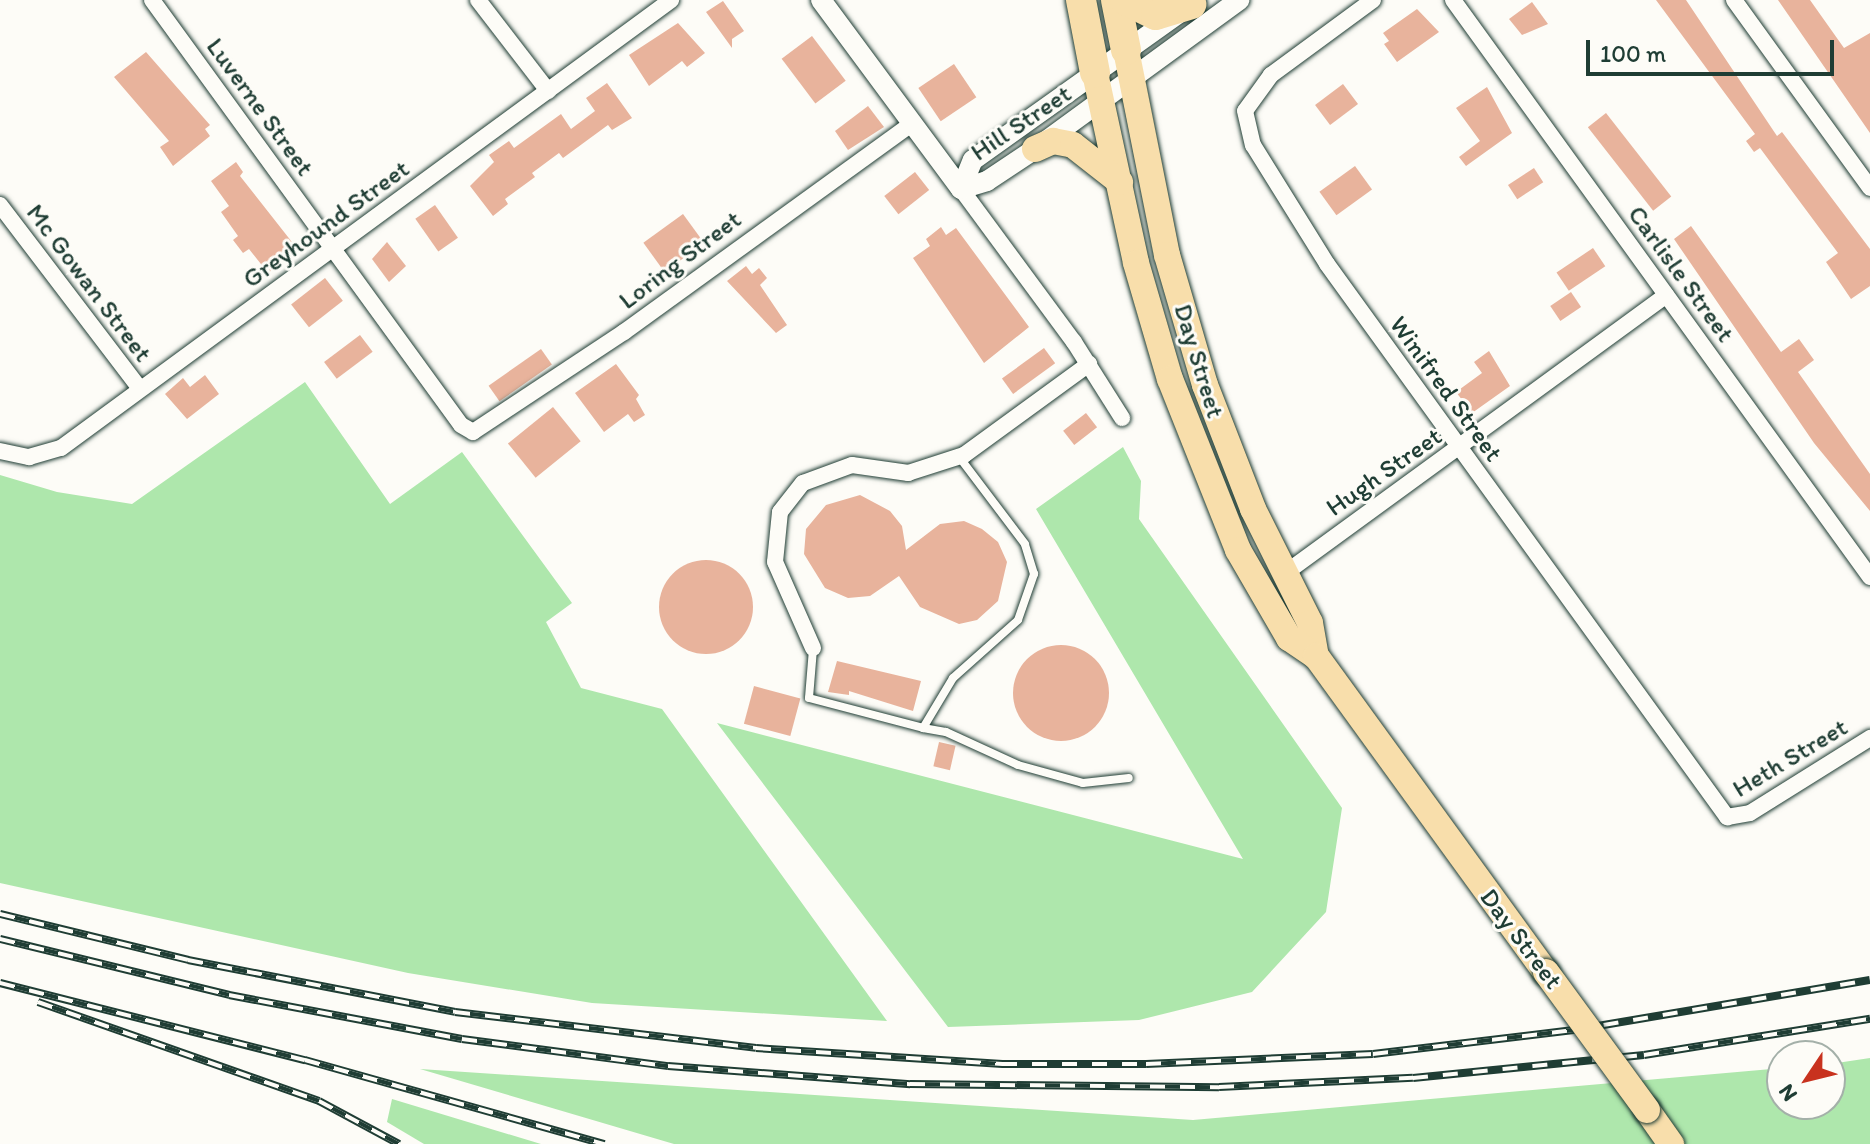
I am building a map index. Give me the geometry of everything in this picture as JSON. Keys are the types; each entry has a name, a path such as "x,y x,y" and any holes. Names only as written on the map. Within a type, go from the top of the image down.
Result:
{"highway":[{"path":"1081,0 1098,86"},
{"path":"1116,0 1129,64"},
{"path":"1125,0 1156,15 1194,2"}],"main road":[{"name":"Day Street","path":"1129,64 1167,255 1205,385 1284,574 1310,623 1316,656"},
{"name":"Day Street","path":"1098,86 1151,316 1202,470 1258,589 1289,638 1316,656 1671,1144"},
{"path":"1035,149 1053,141 1073,145 1115,174 1121,184"}],"street":[{"name":"Luverne Street","path":"152,0 461,425 473,432"},
{"path":"478,0 548,91"},
{"name":"Greyhound Street","path":"0,451 47,455 671,0"},
{"path":"821,0 1089,364 1122,418"},
{"name":"Hill Street","path":"961,189 973,160 1239,0"},
{"name":"Winifred Street","path":"1373,0 1271,75 1248,102 1244,119 1253,145 1327,264 1721,812 1733,819"},
{"name":"Carlisle Street","path":"1453,0 1870,577"},
{"path":"1734,0 1870,188"},
{"name":"Hill Street","path":"961,189 987,181 1035,149 1098,86 1129,64 1194,2"},
{"name":"Loring Street","path":"473,432 612,341 913,123"},
{"name":"Mc Gowan Street","path":"0,205 140,389"},
{"name":"Hugh Street","path":"1284,574 1460,449 1666,295"},
{"path":"813,648 775,562 780,512 803,483 830,470 852,465 908,473 959,457 1089,364"},
{"name":"Heth Street","path":"1733,819 1870,738"}],"lane":[{"path":"923,728 953,678 1018,620 1034,574 1025,544 959,457"},
{"path":"813,648 809,698 946,732 1018,765 1083,783 1129,778"}],"green space":[{"path":"305,382 390,504 462,452 572,603 546,622 581,688 662,709 887,1021 592,1003 408,973 0,883 0,475 57,492 132,504"},
{"path":"1123,447 1141,481 1139,519 1342,808 1326,912 1252,992 1139,1020 948,1027 717,723 1243,859 1036,509"},
{"path":"1870,1058 1870,1144 674,1144 420,1069 1193,1120 1766,1069 1766,1120 1846,1120 1846,1062"},
{"path":"392,1099 541,1144 424,1144 387,1122"}],"building":[{"path":"1656,0 1686,0 1777,136 1782,132 1870,249 1870,286 1851,299 1826,262 1838,253 1760,148 1754,152 1746,141 1755,134"},
{"path":"1778,0 1810,0 1844,48 1870,33 1870,133"},
{"path":"723,1 744,31 732,39 732,48 706,12"},
{"path":"1532,2 1548,24 1522,35 1509,19"},
{"path":"1417,9 1439,32 1397,62 1384,44 1389,41 1383,33"},
{"path":"678,23 705,53 687,67 682,61 649,86 629,55"},
{"path":"812,36 846,81 815,104 782,59"},
{"path":"146,52 210,125 205,129 210,136 173,166 160,147 169,141 114,77"},
{"path":"954,64 976,97 941,121 918,88"},
{"path":"607,83 632,118 612,130 608,125 563,158 559,153 532,173 535,177 505,199 508,204 493,216 470,186 494,162 489,155 509,141 514,148 561,114 571,129 595,111 586,98"},
{"path":"1343,84 1358,104 1330,125 1315,105"},
{"path":"1487,87 1512,133 1466,166 1459,157 1480,141 1456,108"},
{"path":"868,106 884,127 848,150 835,131"},
{"path":"1606,113 1671,197 1653,211 1588,127"},
{"path":"236,162 243,172 240,176 299,251 268,273 249,249 243,253 233,240 238,236 221,212 229,206 211,181"},
{"path":"1355,166 1372,189 1336,215 1319,192"},
{"path":"1534,168 1543,182 1517,199 1508,185"},
{"path":"915,172 929,190 898,214 884,196"},
{"path":"435,205 458,238 438,252 415,219"},
{"path":"683,214 704,243 665,272 643,243"},
{"path":"1691,226 1781,352 1799,339 1814,360 1798,372 1870,474 1870,511 1814,443 1674,239"},
{"path":"941,227 946,235 956,228 1029,327 984,363 913,258 930,246 926,239"},
{"path":"387,242 406,266 389,282 372,259"},
{"path":"1593,248 1605,266 1569,291 1557,273"},
{"path":"746,266 752,274 759,268 767,278 760,285 787,325 776,333 727,281"},
{"path":"325,278 343,301 309,327 291,304"},
{"path":"1571,292 1581,307 1560,321 1550,306"},
{"path":"360,335 373,352 337,379 324,362"},
{"path":"1044,348 1055,363 1013,394 1002,379"},
{"path":"541,349 552,365 499,401 489,386"},
{"path":"1489,351 1510,386 1472,413 1456,392 1482,373 1474,362"},
{"path":"616,364 639,395 636,399 645,415 634,422 628,414 604,432 575,393"},
{"path":"205,375 219,394 187,419 165,394 183,378 190,387"},
{"path":"553,407 581,441 536,478 508,444"},
{"path":"1086,413 1097,427 1074,445 1063,431"},
{"path":"860,495 890,511 902,526 906,550 940,524 964,521 982,529 998,542 1007,562 998,601 977,620 959,624 920,607 899,576 870,596 848,598 825,588 804,554 806,529 826,505"},
{"path":"706,560 724,564 739,574 749,589 753,607 749,625 739,640 724,650 706,654 688,650 673,640 663,625 659,607 663,589 673,574 688,564"},
{"path":"1061,645 1079,649 1095,659 1105,675 1109,693 1105,711 1095,727 1079,737 1061,741 1043,737 1027,727 1017,711 1013,693 1017,675 1027,659 1043,649"},
{"path":"837,661 921,681 913,711 849,691 849,695 828,692"},
{"path":"754,686 800,698 790,736 744,724"},
{"path":"939,742 956,746 950,770 933,766"}],"railway":[{"path":"0,914 188,960 455,1012 756,1048 1002,1064 1146,1064 1373,1054 1574,1030 1870,980"},
{"path":"0,939 229,995 462,1039 668,1066 910,1084 1219,1087 1413,1078 1644,1055 1870,1019"},
{"path":"0,983 305,1060 604,1144"},
{"path":"38,1002 319,1101 399,1144"}]}
